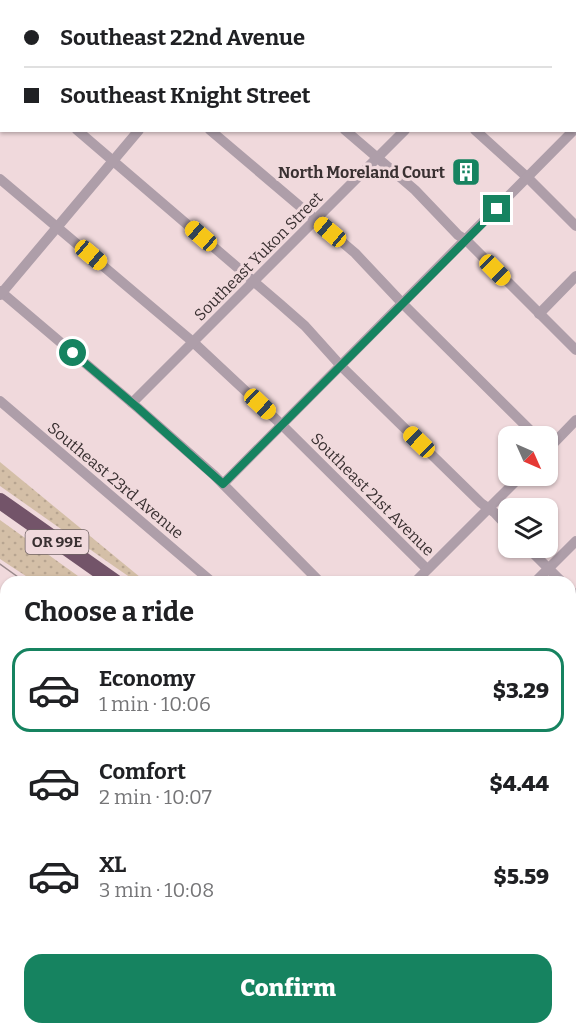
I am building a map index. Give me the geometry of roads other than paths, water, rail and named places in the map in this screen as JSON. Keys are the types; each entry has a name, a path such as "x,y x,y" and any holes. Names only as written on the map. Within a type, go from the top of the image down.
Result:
{"highway":[{"name":"OR 99E","path":"0,501 106,576"},
{"name":"OR 99E","path":"0,512 91,576"}],"street":[{"path":"79,132 305,326 341,366 481,503 498,516"},
{"path":"138,132 1,293 132,403 223,484 314,576"},
{"path":"212,132 355,253 526,426"},
{"path":"347,132 415,190 576,350"},
{"name":"Southeast Yukon Street","path":"132,403 403,132"},
{"path":"477,132 576,226"},
{"path":"223,484 573,132"},
{"name":"Southeast 21st Avenue","path":"0,179 194,342 282,425 427,569"},
{"path":"539,314 576,276"},
{"name":"Southeast 23rd Avenue","path":"0,401 205,576"},
{"path":"558,439 576,420"},
{"path":"421,576 511,486"},
{"path":"541,576 576,541"},
{"path":"538,558 556,576"}],"tram line":[{"path":"0,564 17,576"}],"place":[{"name":"North Moreland Court","path":"466,172"}]}
